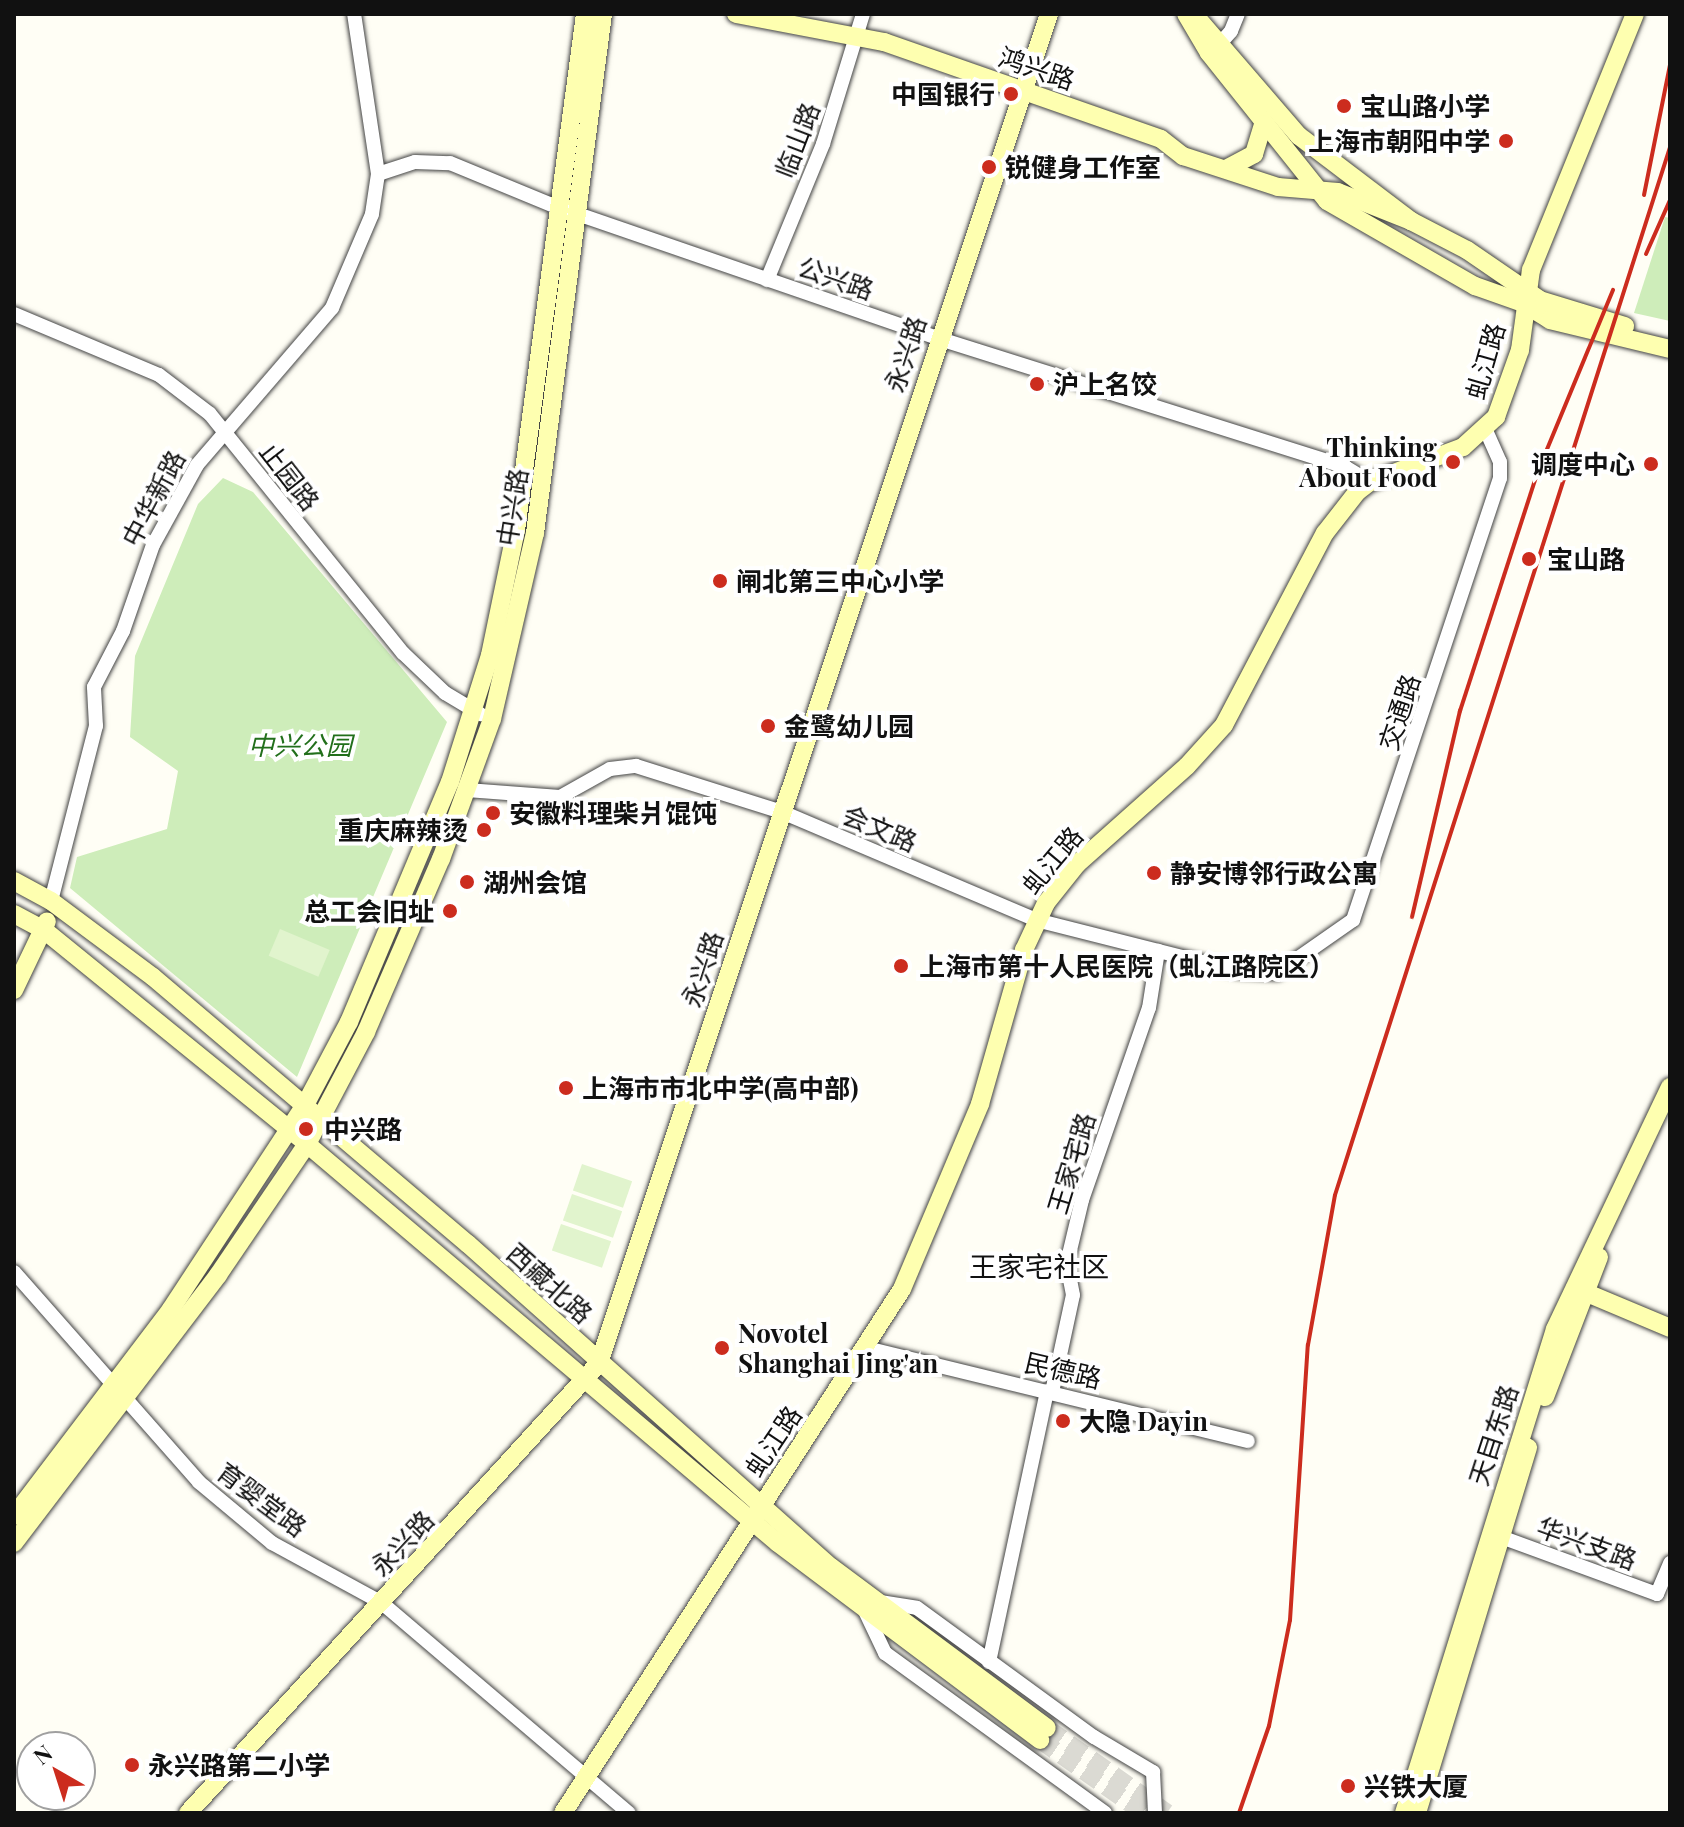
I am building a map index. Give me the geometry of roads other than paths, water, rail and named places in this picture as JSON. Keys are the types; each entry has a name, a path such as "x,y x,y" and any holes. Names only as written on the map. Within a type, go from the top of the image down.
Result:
{"main road":[{"name":"中兴路","path":"565,210 585,14"},
{"name":"中兴路","path":"14,1516 218,1275 307,1144 366,1032 467,790 524,485 565,210 603,14"},
{"name":"鸿兴路","path":"736,14 856,35 1161,139 1183,156 1278,187 1338,192 1411,221"},
{"name":"永兴路","path":"188,1813 587,1381 599,1363 937,338 1049,14"},
{"path":"1186,14 1271,108 1328,158 1411,221 1524,296 1550,320 1670,349"},
{"path":"1195,14 1263,124 1313,189 1475,286 1540,300 1670,340"},
{"name":"虬江路","path":"563,1813 866,1348 938,1212 980,1104 1036,920 1077,864 1187,766 1224,725 1325,533 1370,482 1449,453 1486,430 1499,412 1520,350 1524,296 1635,14"},
{"path":"1226,169 1254,154 1263,124"},
{"path":"1313,189 1324,180 1328,158"},
{"name":"中兴路","path":"14,1543 291,1130 374,966 483,716"},
{"name":"西藏北路","path":"14,881 51,901 153,977 322,1119 762,1505 868,1606"},
{"name":"中华新路","path":"14,990 44,930 51,901"},
{"name":"西藏北路","path":"14,914 44,930 291,1130 751,1521 1044,1734"},
{"name":"天目东路","path":"1404,1813 1516,1446 1578,1289 1670,1087"},
{"name":"天目东路","path":"1417,1813 1578,1289 1670,1115"},
{"path":"1578,1289 1670,1328"}],"street":[{"name":"中华新路","path":"51,901 96,726 94,687 123,631 171,510 197,465 332,308 372,214 378,174 354,14"},
{"name":"临山路","path":"767,280 823,144 863,14"},
{"path":"1216,48 1238,14"},
{"name":"公兴路","path":"378,174 415,162 442,162 565,210 937,338 1345,467 1370,482"},
{"name":"止园路","path":"14,314 159,375 227,432 383,630 445,693 483,716"},
{"name":"交通路","path":"1277,973 1353,920 1500,478 1500,462 1486,430"},
{"name":"会文路","path":"467,790 560,797 626,765 782,812 1036,920 1237,971 1277,973"},
{"name":"王家宅路","path":"989,1662 1073,1295 1067,1263 1082,1200 1149,1008 1158,951"},
{"name":"育婴堂路","path":"14,1272 49,1307 117,1393 199,1482 272,1543 382,1603 629,1813"},
{"name":"民德路","path":"866,1348 1248,1441"},
{"name":"华兴支路","path":"1501,1537 1657,1594 1670,1563"},
{"path":"1105,1813 885,1653 868,1606 917,1608 989,1662 1153,1772 1155,1813"}],"tunnel":[{"path":"1047,1728 1167,1813"},
{"path":"1040,1740 1144,1813"}],"railway":[{"path":"1644,195 1670,65"},
{"path":"1239,1813 1269,1726 1290,1620 1308,1345 1335,1195 1670,147"},
{"path":"1646,254 1670,200"},
{"path":"1412,917 1460,711 1538,471 1613,290"}],"place":[{"name":"中国银行","path":"1011,94"},
{"name":"宝山路小学","path":"1344,106"},
{"name":"上海市朝阳中学","path":"1506,141"},
{"name":"锐健身工作室","path":"989,167"},
{"name":"沪上名饺","path":"1037,384"},
{"name":"Thinking About Food","path":"1453,462"},
{"name":"调度中心","path":"1651,464"},
{"name":"宝山路","path":"1529,559"},
{"name":"闸北第三中心小学","path":"720,581"},
{"name":"金鹭幼儿园","path":"768,726"},
{"name":"安徽料理柴爿馄饨","path":"493,813"},
{"name":"重庆麻辣烫","path":"484,830"},
{"name":"静安博邻行政公寓","path":"1154,873"},
{"name":"湖州会馆","path":"467,882"},
{"name":"总工会旧址","path":"450,911"},
{"name":"上海市第十人民医院（虬江路院区）","path":"901,966"},
{"name":"上海市市北中学(高中部)","path":"566,1088"},
{"name":"中兴路","path":"306,1129"},
{"name":"Novotel Shanghai Jing'an","path":"722,1348"},
{"name":"大隐 Dayin","path":"1063,1421"},
{"name":"永兴路第二小学","path":"132,1765"},
{"name":"兴铁大厦","path":"1348,1786"}],"district":[{"name":"王家宅社区","path":"1039,1266"}],"park label":[{"name":"中兴公园","path":"300,745"}]}
